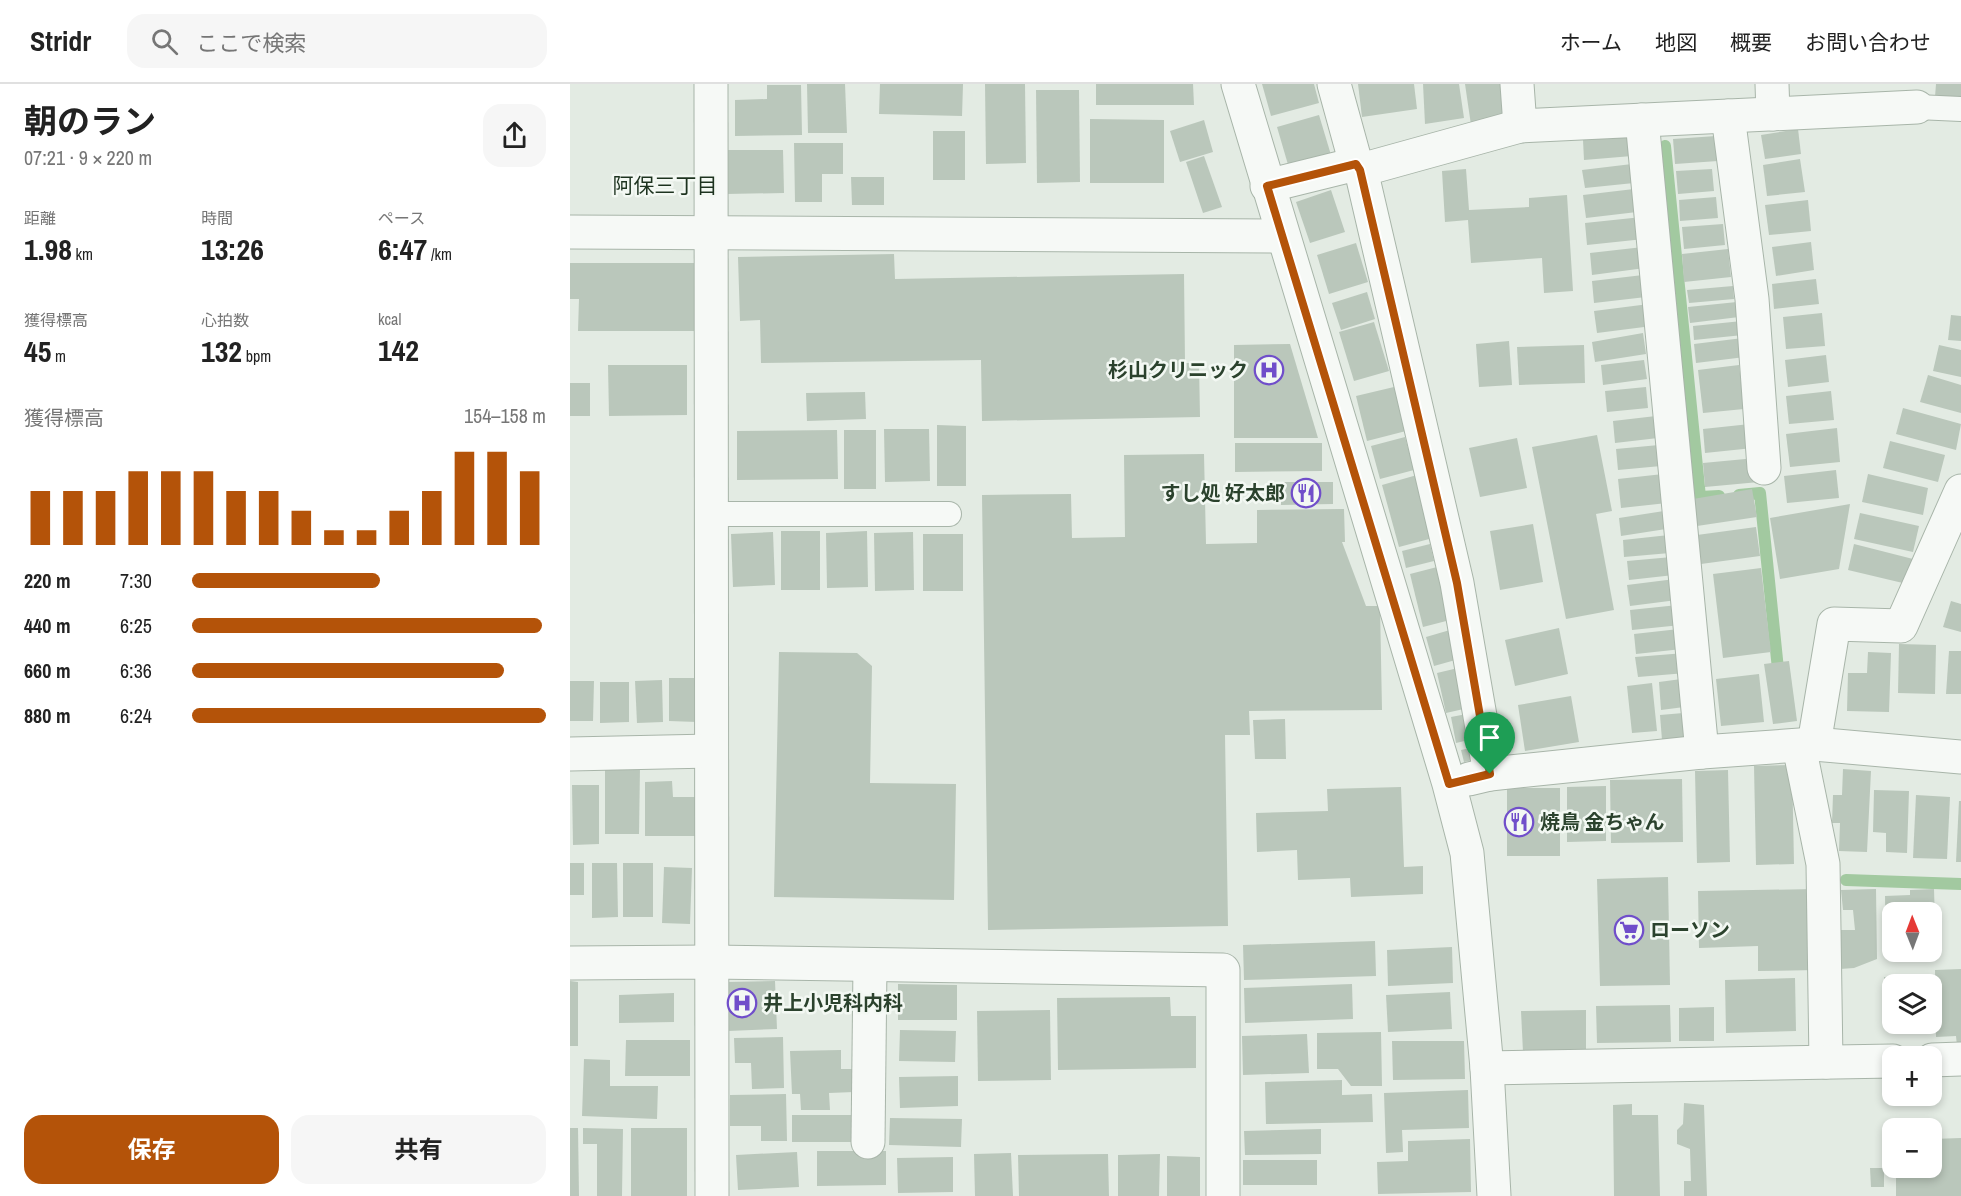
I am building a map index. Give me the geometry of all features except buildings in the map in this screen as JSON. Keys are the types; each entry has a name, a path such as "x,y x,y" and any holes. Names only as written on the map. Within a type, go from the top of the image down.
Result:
{"street":[{"path":"711,84 712,1196"},
{"path":"1238,84 1449,784 1467,853 1487,1068 1494,1196"},
{"path":"1334,84 1358,167 1457,583 1490,774"},
{"path":"1517,84 1520,126"},
{"path":"1267,186 1358,167 1520,126 1728,116 1772,99 1917,107"},
{"path":"1728,116 1752,299 1764,468"},
{"path":"1642,120 1702,752"},
{"path":"570,232 1282,236"},
{"path":"1826,1062 1823,864 1807,745 1834,624 1901,626 1961,491"},
{"path":"1449,784 1490,774 1702,752 1807,745 1961,757"},
{"path":"570,754 711,752"},
{"path":"570,963 1223,970 1223,1196"},
{"path":"868,1142 870,965"},
{"path":"1942,1060 1961,1059"},
{"path":"1487,1068 1882,1061"}],"lane":[{"path":"1917,107 1961,109"},
{"path":"711,514 949,514"}],"waterway":[{"path":"1665,146 1700,497 1719,496"},
{"path":"1739,495 1760,493 1779,679"},
{"path":"1846,880 1961,884"}],"place":[{"name":"杉山クリニック","path":"1269,370"},
{"name":"すし処 好太郎","path":"1306,493"},
{"name":"焼鳥 金ちゃん","path":"1519,822"},
{"name":"ローソン","path":"1629,930"},
{"name":"井上小児科内科","path":"742,1003"}],"district":[{"name":"阿保三丁目","path":"665,186"}],"route":[{"path":"1356,164 1360,170 1388,280 1457,583 1490,774 1449,784 1267,186 1356,164"}]}
